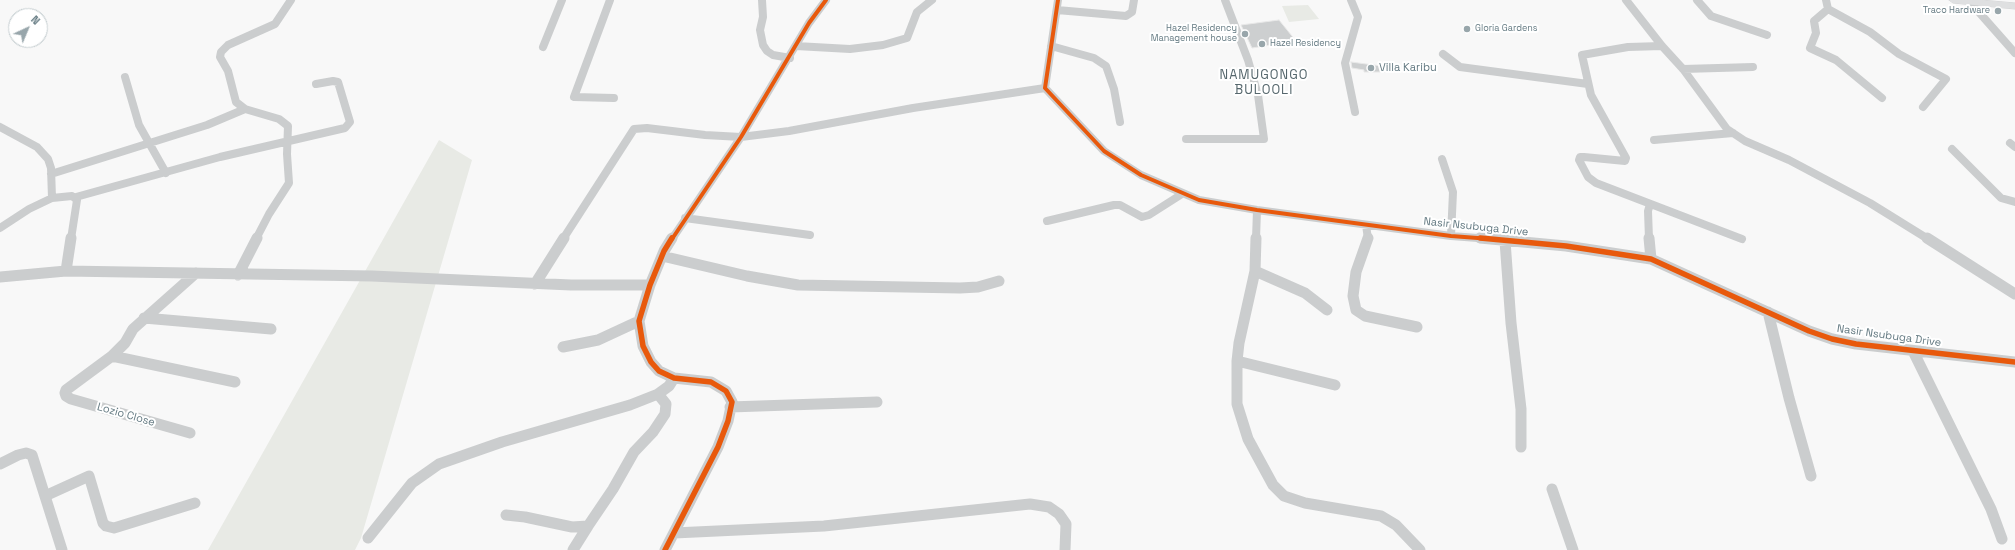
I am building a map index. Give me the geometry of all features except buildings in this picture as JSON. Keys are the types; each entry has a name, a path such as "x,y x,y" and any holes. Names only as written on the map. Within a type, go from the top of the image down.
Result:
{"main road":[{"path":"1953,0 2015,6"}],"street":[{"path":"238,275 269,214 289,183 289,132 285,122 245,109 236,102 228,71 220,57 221,52 228,45 275,24 291,0"},
{"path":"543,47 562,0"},
{"path":"610,0 574,97 614,98"},
{"path":"762,0 763,17 760,30 763,45 767,51 773,55 790,58"},
{"path":"665,550 718,446 732,402 730,395 720,386 711,382 674,378 659,371 651,362 643,346 639,321 650,285 662,256 685,218 741,137 790,58 809,23 826,0"},
{"path":"796,46 850,49 883,45 907,38 917,12 932,0"},
{"path":"535,284 634,129 647,128 705,135 741,137 789,131 913,108 1045,88 1058,0"},
{"path":"1057,10 1126,16 1132,12 1134,0"},
{"path":"1186,139 1264,139 1258,95 1248,60 1226,0"},
{"path":"1351,0 1358,16 1347,52 1346,63 1355,112"},
{"path":"1626,0 1662,46 1683,69 1727,129 1870,203 2015,294"},
{"path":"1697,0 1711,16 1767,35"},
{"path":"1826,0 1828,9 1870,32 1899,54 1946,79 1923,107"},
{"path":"1970,2 2015,53"},
{"path":"1828,9 1814,21 1816,33 1810,48 1836,60 1882,98"},
{"path":"1051,46 1094,58 1106,66 1114,89 1120,122"},
{"path":"1662,46 1628,47 1584,54 1582,58 1591,95 1626,158 1625,160 1621,161 1580,158 1579,160 1586,174 1596,183 1742,239"},
{"path":"1442,54 1460,67 1588,84"},
{"path":"1683,69 1753,67"},
{"path":"125,77 139,125 166,173"},
{"path":"0,228 29,209 52,198 76,197 289,140 339,130 349,124 350,122 338,82 333,81 316,84"},
{"name":"Nasir Nsubuga Drive","path":"1045,88 1104,151 1140,175 1199,200 1257,210 1366,225 1451,236 1566,246 1651,259 1685,273 1809,331 1832,339 1856,344 2015,362"},
{"path":"51,174 207,125 245,109"},
{"path":"0,127 37,147 48,159 51,174 52,198"},
{"path":"1654,140 1733,133"},
{"path":"1952,149 2001,198 2015,202"},
{"path":"1442,159 1453,192 1451,236"},
{"path":"1047,221 1114,205 1120,205 1142,217 1148,215 1182,194"},
{"path":"66,271 77,200 76,197"},
{"path":"1650,204 1648,211 1648,222 1651,259"},
{"path":"1257,210 1255,271 1237,361 1237,404 1240,419 1248,439 1273,486 1279,492 1291,499 1305,503 1381,516 1396,525 1420,550"},
{"path":"685,218 810,235"},
{"path":"1366,225 1368,239 1356,272 1353,296 1356,310 1365,316 1417,327"},
{"path":"1505,241 1511,323 1521,409 1521,447"},
{"path":"662,256 747,276 798,285 960,288 978,287 999,281"},
{"path":"0,277 66,271 372,276 535,284 650,285"},
{"path":"1255,271 1305,293 1327,310"},
{"path":"112,356 125,343 133,329 144,318 196,273"},
{"path":"1768,312 1807,467 1811,476"},
{"path":"144,318 271,329"},
{"path":"563,348 598,340 639,321"},
{"path":"1913,351 1990,509 2002,539"},
{"path":"112,356 235,382"},
{"name":"Lozio Close","path":"112,356 66,390 66,396 71,399 190,433"},
{"path":"1237,361 1335,385"},
{"path":"368,538 412,483 424,473 439,464 502,442 630,405 658,394 669,386 674,378"},
{"path":"573,550 613,489 634,452 653,432 664,414 666,404 658,394"},
{"path":"730,407 877,402"},
{"path":"0,464 18,455 26,453 32,455 62,550"},
{"path":"46,496 89,476 103,523 106,526 114,528 195,503"},
{"path":"1552,489 1573,550"},
{"path":"674,533 824,526 1030,504 1049,507 1059,514 1066,524 1065,550"},
{"path":"506,515 525,517 572,527 588,526"}],"shaded area":[{"path":"1308,5 1319,19 1289,22 1282,6"},
{"path":"439,140 472,160 361,538 355,550 208,550"}],"cycle path":[{"path":"665,550 718,447 728,421 732,402 726,391 711,382 674,378 659,371 651,362 643,346 639,321 650,285 664,251 741,137 809,23 826,0"},
{"path":"1058,0 1045,88 1104,151 1141,175 1182,194 1199,200 1257,210 1451,236 1566,246 1651,259 1685,273 1809,331 1832,339 1856,344 2015,362"}],"place":[{"name":"Traco Hardware","path":"1998,11"},
{"name":"Gloria Gardens","path":"1467,29"},
{"name":"Hazel Residency Management house","path":"1245,34"},
{"name":"Hazel Residency","path":"1262,44"},
{"name":"Villa Karibu","path":"1371,68"}],"district":[{"name":"NAMUGONGO BULOOLI","path":"1264,82"}]}
